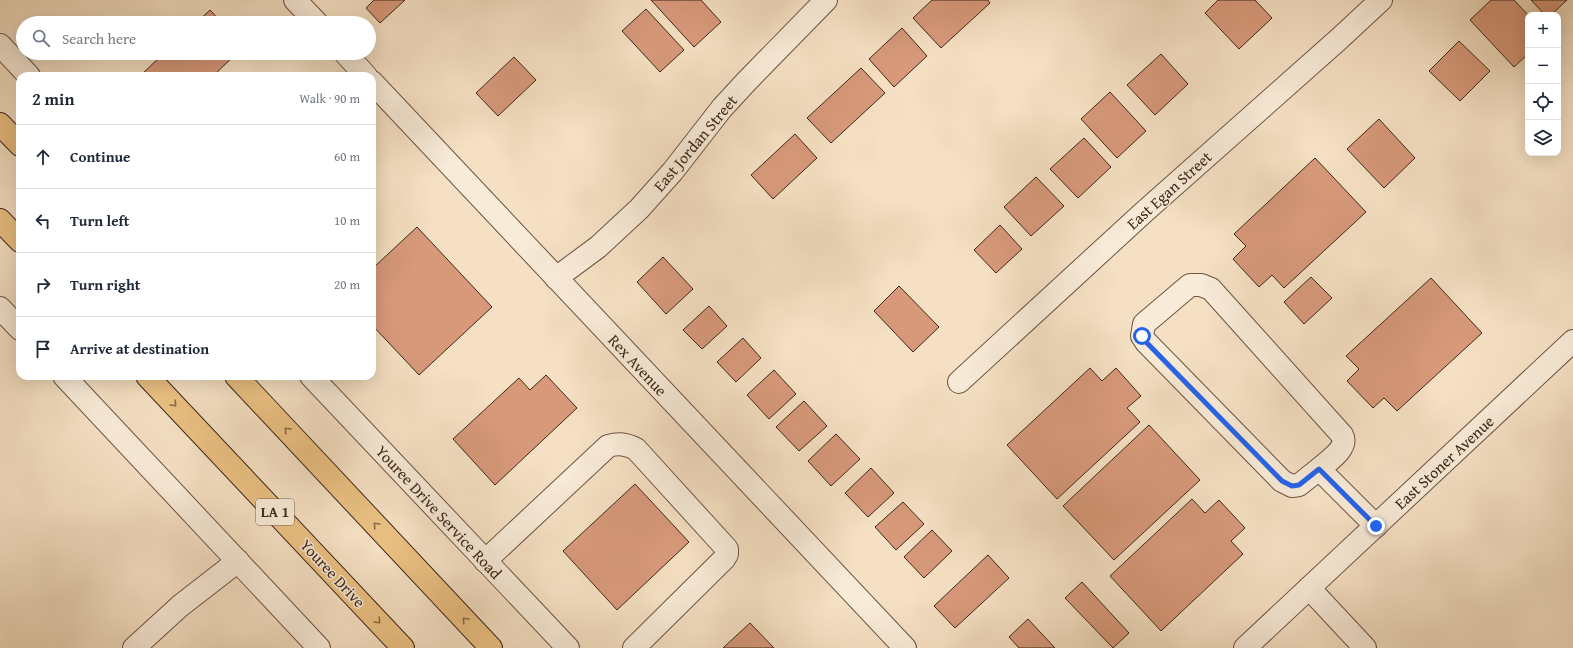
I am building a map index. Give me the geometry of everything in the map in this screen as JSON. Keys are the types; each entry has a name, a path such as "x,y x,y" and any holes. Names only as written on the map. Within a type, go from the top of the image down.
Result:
{"main road":[{"path":"0,124 16,141"},
{"path":"0,220 16,237"},
{"name":"Youree Drive","path":"151,380 403,648"},
{"path":"240,380 491,648"}],"street":[{"path":"295,0 310,16"},
{"name":"East Jordan Street","path":"556,278 598,247 639,209 673,171 722,108 826,0"},
{"name":"East Egan Street","path":"959,382 1144,212 1381,0"},
{"path":"0,45 25,72"},
{"path":"351,60 362,72"},
{"name":"Rex Avenue","path":"376,86 905,648"},
{"path":"1190,284 1200,285 1211,289 1342,435 1344,444 1319,469 1299,485 1292,486 1282,481 1146,342 1142,336 1144,324 1190,284"},
{"path":"0,308 16,325"},
{"name":"East Stoner Avenue","path":"1245,648 1573,341"},
{"path":"68,380 320,648"},
{"name":"Youree Drive Service Road","path":"315,380 568,648"},
{"path":"485,561 608,446 623,444 636,449 727,549 727,554 721,562 634,648"},
{"path":"1319,469 1376,526"},
{"path":"134,648 180,606 238,561"},
{"path":"1309,588 1365,648"}],"building":[{"path":"374,0 405,0 380,23 376,19 376,16 373,16 366,8"},
{"path":"651,0 701,0 721,22 694,47"},
{"path":"932,0 988,0 990,3 941,48 913,18"},
{"path":"1218,0 1255,0 1272,18 1239,49 1205,13"},
{"path":"1491,0 1514,0 1525,12 1525,57 1514,67 1470,20"},
{"path":"1531,0 1567,0 1554,12 1542,12"},
{"path":"646,9 684,50 660,72 622,31"},
{"path":"210,10 216,16 204,16"},
{"path":"902,28 927,56 894,87 869,59"},
{"path":"1459,41 1490,71 1460,101 1429,71"},
{"path":"1161,54 1188,84 1155,115 1127,85"},
{"path":"514,57 536,80 498,116 476,93"},
{"path":"157,60 230,60 217,72 144,72"},
{"path":"861,68 885,93 831,143 807,118"},
{"path":"1110,92 1146,131 1117,158 1081,119"},
{"path":"1379,119 1415,158 1384,188 1347,149"},
{"path":"795,134 817,158 773,199 751,175"},
{"path":"1084,138 1111,167 1078,198 1050,169"},
{"path":"1315,158 1366,212 1284,288 1272,275 1259,287 1233,259 1246,246 1234,234"},
{"path":"1036,177 1064,206 1031,236 1004,207"},
{"path":"1000,225 1022,249 996,273 974,250"},
{"path":"417,227 492,307 419,375 376,329 376,265"},
{"path":"663,257 693,289 666,314 637,282"},
{"path":"1311,277 1332,298 1304,324 1284,302"},
{"path":"1431,278 1482,333 1397,411 1384,398 1373,408 1347,381 1359,369 1346,356"},
{"path":"899,286 939,327 913,352 874,311"},
{"path":"709,306 727,326 702,349 683,330"},
{"path":"743,338 761,358 736,382 717,362"},
{"path":"1090,368 1102,381 1116,368 1141,396 1127,408 1140,422 1057,499 1007,445"},
{"path":"774,370 796,394 769,419 747,395"},
{"path":"546,375 577,408 495,485 453,439 519,378 530,390"},
{"path":"804,401 827,426 799,451 776,427"},
{"path":"1149,425 1200,480 1114,560 1063,506"},
{"path":"836,434 860,459 831,486 808,461"},
{"path":"871,468 894,493 868,517 845,493"},
{"path":"635,484 689,542 617,610 563,551"},
{"path":"1192,499 1205,513 1219,500 1245,528 1231,541 1243,554 1161,631 1110,576"},
{"path":"903,502 924,524 896,550 875,527"},
{"path":"932,530 952,551 924,578 904,557"},
{"path":"988,555 1009,578 955,628 934,606"},
{"path":"1082,582 1129,633 1113,648 1065,598"},
{"path":"1028,619 1055,648 1019,648 1009,637"},
{"path":"750,623 774,648 723,648"}],"route":[{"path":"1142,336 1146,342 1282,481 1292,486 1299,485 1319,469 1376,526"}]}
